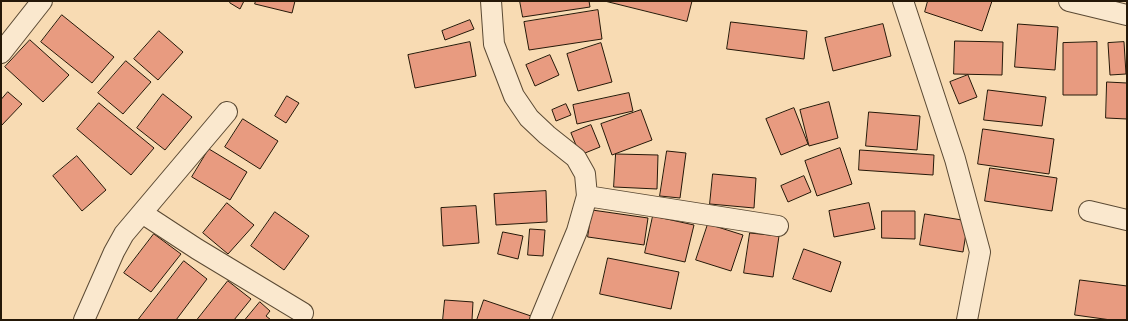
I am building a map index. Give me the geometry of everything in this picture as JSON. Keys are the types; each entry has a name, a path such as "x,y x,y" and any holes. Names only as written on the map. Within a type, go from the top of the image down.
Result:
{"street":[{"path":"1,53 42,1"},
{"path":"491,1 494,44 514,96 529,118 547,135 576,158 585,174 587,196 576,231 540,320"},
{"path":"903,1 956,159 980,252 967,320"},
{"path":"1069,1 1127,15"},
{"path":"84,320 114,252 124,234 227,112"},
{"path":"587,196 778,226"},
{"path":"1089,211 1127,220"},
{"path":"142,213 197,249 302,313"}],"building":[{"path":"231,1 244,1 240,9 230,3"},
{"path":"256,1 295,1 292,13 255,4"},
{"path":"520,1 589,1 590,7 523,17"},
{"path":"605,1 692,1 687,21"},
{"path":"928,1 992,1 982,31 925,12"},
{"path":"598,10 602,39 529,50 524,22"},
{"path":"62,15 114,57 92,83 41,42"},
{"path":"470,20 474,29 445,40 442,31"},
{"path":"731,22 807,31 804,59 727,49"},
{"path":"883,24 891,56 833,71 825,38"},
{"path":"1018,24 1058,27 1055,70 1015,67"},
{"path":"159,31 183,52 158,80 134,59"},
{"path":"30,40 69,75 43,102 5,67"},
{"path":"955,41 1003,42 1002,75 954,74"},
{"path":"470,42 476,76 415,88 408,55"},
{"path":"1097,42 1097,95 1063,95 1063,43"},
{"path":"1124,42 1126,74 1110,75 1108,43"},
{"path":"601,43 612,82 578,91 567,54"},
{"path":"550,55 559,75 535,86 526,65"},
{"path":"126,61 151,82 123,114 98,93"},
{"path":"968,75 977,97 959,104 950,82"},
{"path":"1107,82 1127,83 1127,119 1106,118"},
{"path":"988,90 1046,97 1042,126 984,120"},
{"path":"8,92 22,104 1,126 1,100"},
{"path":"629,93 633,111 577,124 573,105"},
{"path":"163,94 192,117 165,150 137,128"},
{"path":"287,96 299,103 286,123 275,116"},
{"path":"829,102 838,138 809,146 800,110"},
{"path":"99,103 154,148 131,175 77,129"},
{"path":"566,104 571,115 556,121 552,110"},
{"path":"794,108 808,144 781,155 766,119"},
{"path":"641,110 652,140 612,155 601,124"},
{"path":"869,112 920,116 917,150 866,146"},
{"path":"243,119 278,141 260,169 225,147"},
{"path":"591,125 600,147 580,155 571,133"},
{"path":"983,129 1054,139 1049,174 978,164"},
{"path":"840,148 852,184 817,196 805,161"},
{"path":"209,149 247,172 230,200 192,177"},
{"path":"860,150 934,155 933,175 859,170"},
{"path":"667,151 686,153 680,198 660,196"},
{"path":"616,154 658,155 657,189 614,187"},
{"path":"77,156 106,190 82,211 53,176"},
{"path":"990,168 1057,178 1052,211 985,201"},
{"path":"713,174 756,178 754,208 710,204"},
{"path":"804,176 811,192 788,202 781,186"},
{"path":"546,191 547,222 496,225 494,194"},
{"path":"227,203 254,225 228,254 203,233"},
{"path":"869,203 875,229 834,237 829,211"},
{"path":"476,206 479,243 443,246 441,208"},
{"path":"592,210 648,218 644,245 588,237"},
{"path":"882,211 915,211 915,239 882,238"},
{"path":"275,212 309,236 284,270 251,246"},
{"path":"925,214 968,221 963,252 920,245"},
{"path":"653,216 694,225 685,262 645,253"},
{"path":"708,224 743,235 731,271 696,260"},
{"path":"530,229 545,230 543,256 528,255"},
{"path":"503,232 523,236 518,259 498,254"},
{"path":"750,233 779,236 773,277 744,273"},
{"path":"154,234 181,254 151,292 124,273"},
{"path":"804,249 841,262 831,292 793,279"},
{"path":"608,258 679,272 671,309 600,294"},
{"path":"184,261 207,279 176,320 139,319"},
{"path":"1080,280 1127,286 1127,320 1111,320 1075,315"},
{"path":"228,281 251,299 234,320 197,320"},
{"path":"445,300 473,302 472,320 443,320"},
{"path":"484,300 531,316 529,320 477,320"},
{"path":"260,302 270,311 266,316 271,320 245,320"}]}
